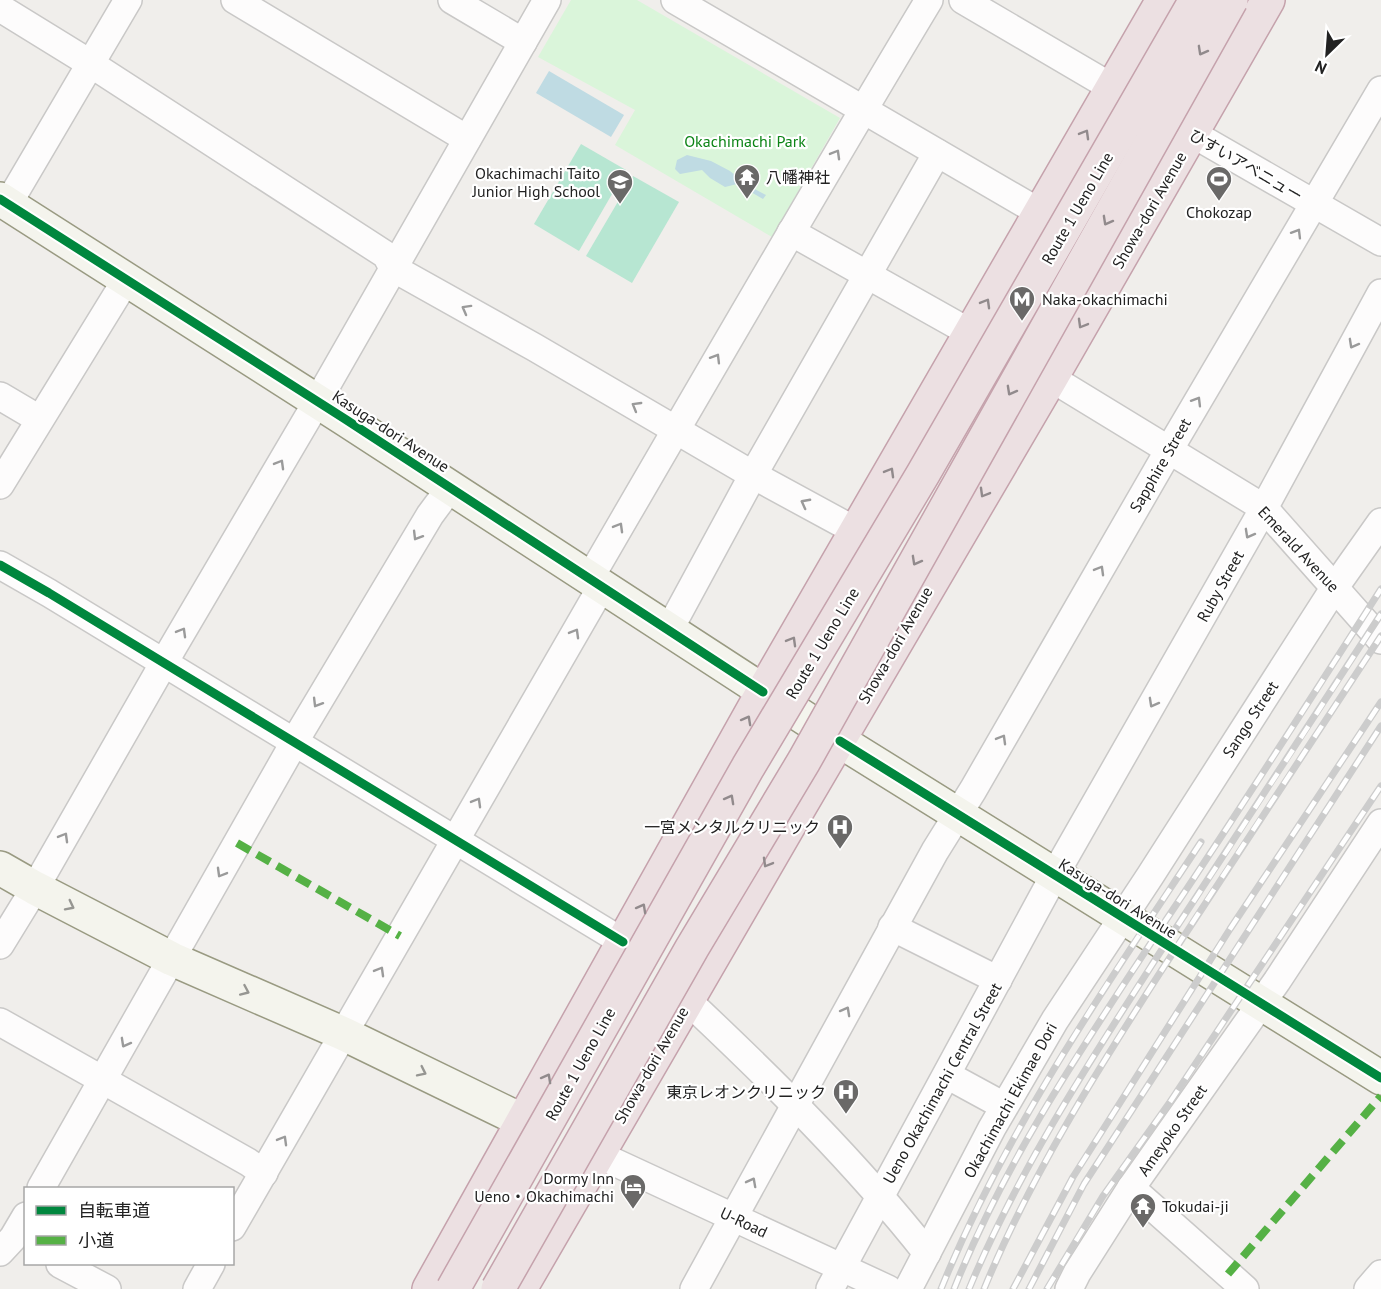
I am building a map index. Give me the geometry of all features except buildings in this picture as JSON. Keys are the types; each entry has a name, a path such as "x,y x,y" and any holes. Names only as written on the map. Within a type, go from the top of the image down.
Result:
{"highway":[{"path":"429,1289 763,692 969,332 1163,0"},
{"name":"Route 1 Ueno Line","path":"453,1289 748,767 923,474 1197,0"},
{"name":"Route 1 Ueno Line","path":"498,1289 692,948 804,761 1231,0"},
{"name":"Showa-dori Avenue","path":"520,1289 1051,378 1268,0"},
{"path":"456,1239 561,1122 594,1072 742,822 884,561 921,486 923,474"},
{"path":"473,1289 574,1119 692,948"}],"main road":[{"name":"Kasuga-dori Avenue","path":"4,202 840,741 950,828 1054,876 1261,1004 1379,1073"},
{"path":"0,868 172,959 344,1034 523,1121"}],"street":[{"path":"4,202 91,64 128,0"},
{"path":"235,0 468,139"},
{"path":"452,0 523,42"},
{"path":"0,945 317,402 547,0"},
{"path":"675,0 711,9 862,109 1039,212"},
{"path":"234,1224 455,840 596,582 675,428 862,109 929,0"},
{"name":"ひすいアベニュー","path":"963,0 1381,242"},
{"path":"0,8 91,64 386,255 393,268 675,428 753,475 856,531"},
{"name":"Sapphire Street","path":"694,1289 892,927 1381,90"},
{"path":"669,630 753,475 937,153"},
{"path":"790,232 969,332"},
{"path":"0,486 126,279"},
{"name":"Ruby Street","path":"1054,876 1264,508 1381,293"},
{"name":"Emerald Avenue","path":"1051,378 1264,508 1381,640"},
{"path":"0,396 39,419"},
{"path":"42,1187 295,742 430,515 450,488"},
{"name":"Sango Street","path":"1122,918 1335,587 1381,522"},
{"path":"0,565 164,662 623,942"},
{"name":"Ameyoko Street","path":"1069,1289 1131,1188 1261,1004 1381,823"},
{"name":"Ueno Okachimachi Central Street","path":"835,1279 1054,876"},
{"name":"Okachimachi Ekimae Dori","path":"908,1289 1004,1106 1055,1020 1122,918"},
{"path":"892,927 998,980"},
{"path":"688,1001 795,1104 880,1197 927,1253"},
{"path":"0,1022 264,1173"},
{"path":"947,1075 1004,1106"},
{"name":"U-Road","path":"599,1155 734,1216 835,1279 888,1289"},
{"path":"1131,1188 1245,1289"},
{"path":"63,1265 93,1286"},
{"path":"197,1289 211,1265"},
{"path":"1368,1289 1381,1274"}],"green space":[{"name":"Okachimachi Park","path":"571,0 637,0 840,118 772,237 615,145 635,110 538,57"},
{"path":"581,144 626,170 579,251 534,224"},
{"path":"633,176 679,202 632,283 586,256"}],"water":[{"path":"549,71 624,115 611,137 536,93"},
{"path":"687,155 711,161 766,195 763,199 737,184 725,187 702,170 680,174 675,169 677,160"}],"railway":[{"path":"954,1289 999,1192 1051,1099 1107,1009 1381,589"},
{"path":"969,1289 1009,1202 1080,1078 1381,614"},
{"path":"984,1289 1044,1164 1091,1083 1140,1004 1381,636"},
{"path":"1013,1289 1073,1177 1230,929 1381,702"},
{"path":"1029,1289 1084,1184 1381,726"},
{"path":"1047,1289 1103,1196 1170,1102 1381,786"},
{"path":"941,1289 967,1230 1027,1115 1094,1005 1201,842"}],"marked path":[{"path":"237,843 400,936"},
{"path":"1228,1274 1381,1096"}],"cycle path":[{"path":"0,199 345,419 763,692"},
{"path":"0,565 623,942"},
{"path":"840,741 1381,1078"}],"place":[{"name":"八幡神社","path":"747,200"},
{"name":"Chokozap","path":"1219,202"},
{"name":"Okachimachi Taito Junior High School","path":"620,205"},
{"name":"Naka-okachimachi","path":"1022,322"},
{"name":"一宮メンタルクリニック","path":"840,850"},
{"name":"東京レオンクリニック","path":"846,1115"},
{"name":"Dormy Inn Ueno・Okachimachi","path":"633,1210"},
{"name":"Tokudai-ji","path":"1143,1229"}]}
